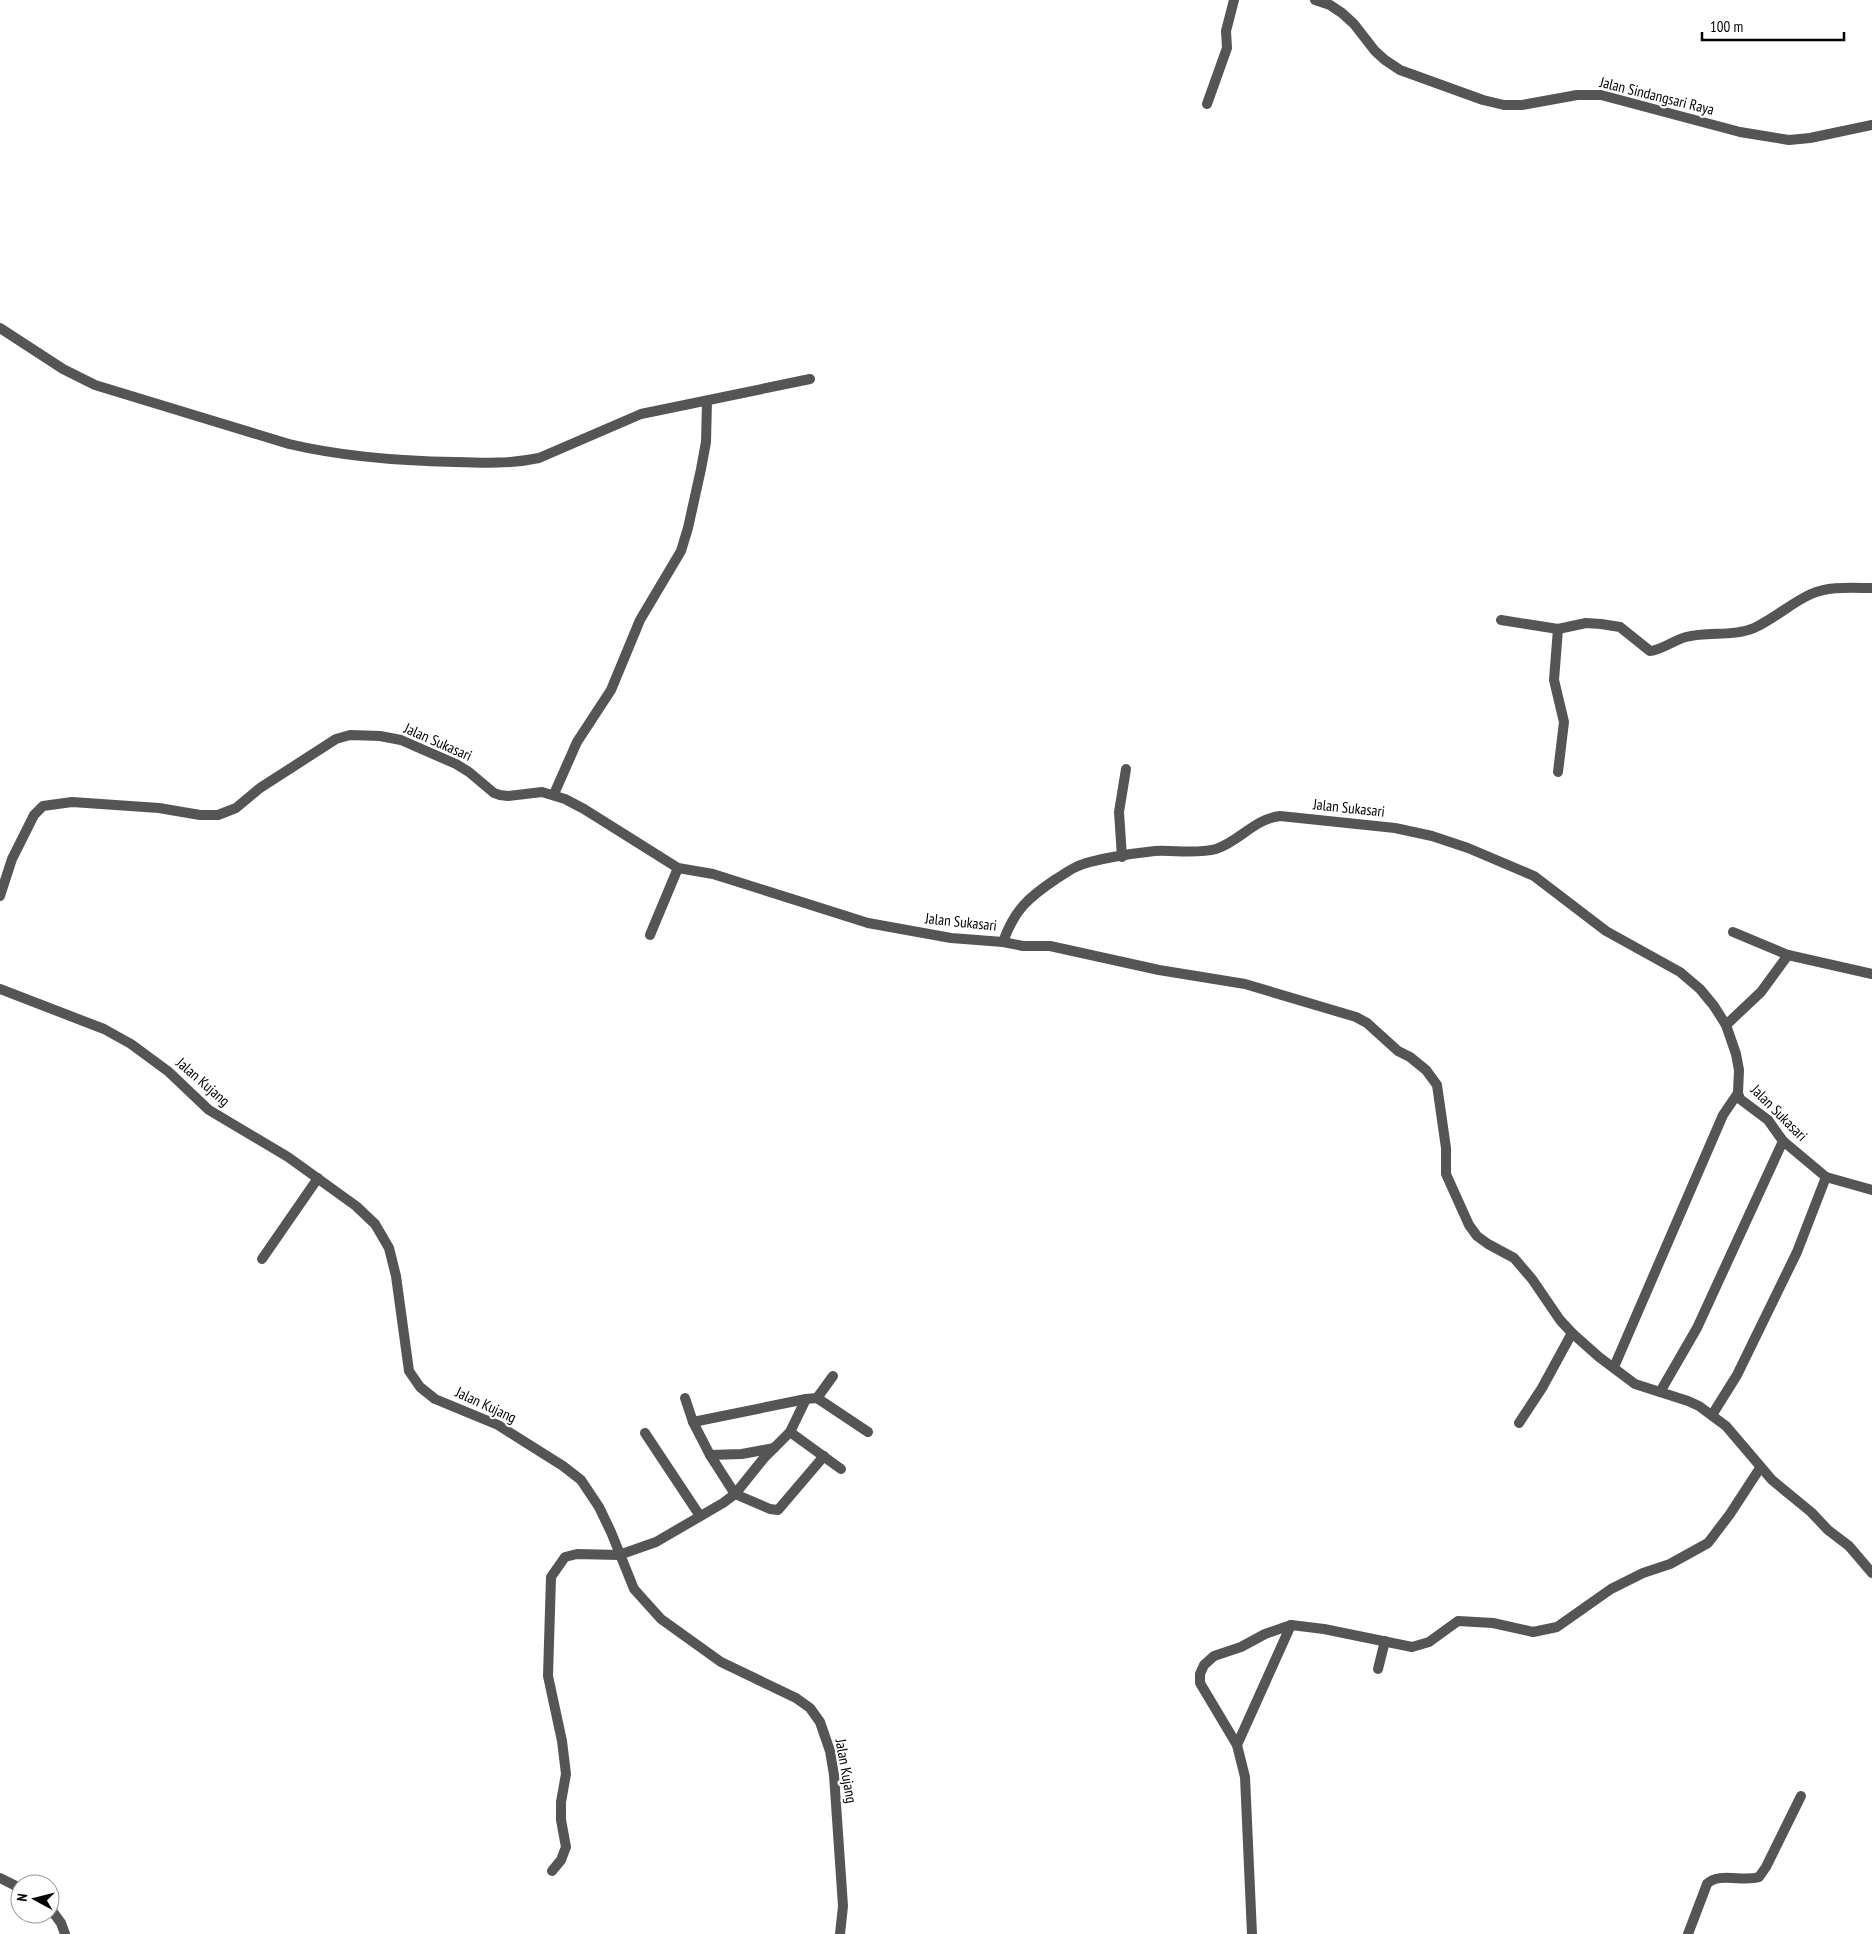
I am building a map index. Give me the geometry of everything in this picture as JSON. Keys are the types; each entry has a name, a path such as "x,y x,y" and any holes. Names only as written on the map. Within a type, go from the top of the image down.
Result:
{"street":[{"path":"1207,104 1227,48 1226,31 1234,0"},
{"name":"Jalan Sindangsari Raya","path":"1315,0 1330,5 1342,13 1354,24 1375,51 1400,70 1490,102 1504,105 1522,105 1577,96 1601,95 1740,132 1789,140 1810,138 1872,125"},
{"path":"0,328 73,375 95,385 289,444 314,450 384,460 499,463 539,458 632,417 810,379"},
{"path":"554,794 577,742 611,690 640,620 681,551 702,469 706,442 707,400"},
{"path":"1501,620 1558,629 1586,624 1620,627 1645,649 1650,651 1693,635 1737,632 1754,628 1812,594 1842,588 1872,588"},
{"path":"1558,629 1554,680 1564,722 1558,772"},
{"name":"Jalan Sukasari","path":"0,896 12,859 34,815 43,806 72,802 159,808 200,815 218,815 236,808 260,788 323,746 336,739 350,735 380,736 401,740 469,772 494,793 500,795 519,795 535,792 554,794 584,809 678,868 713,874 868,923 951,938 1003,942 1009,924 1026,901 1045,886 1076,867 1092,862 1153,851 1214,849 1233,840 1254,825 1268,818 1280,816 1395,828 1432,836 1468,848 1534,876 1606,931 1680,972 1714,1006 1726,1025 1736,1054 1739,1070 1738,1093 1745,1104 1773,1124 1783,1141 1826,1177 1872,1190"},
{"path":"1122,857 1119,812 1126,769"},
{"path":"650,935 678,868"},
{"path":"1734,932 1788,955 1872,974"},
{"path":"1003,942 1023,946 1050,946 1159,970 1245,984 1356,1017 1367,1023 1398,1052 1410,1057 1426,1070 1437,1085 1446,1148 1446,1174 1468,1224 1476,1236 1514,1258 1524,1269 1553,1312 1572,1333 1599,1357 1635,1384 1688,1401 1712,1415 1734,1435 1760,1468 1828,1530 1849,1546 1872,1573"},
{"path":"1726,1025 1761,992 1788,955"},
{"name":"Jalan Kujang","path":"0,989 104,1029 131,1044 169,1072 209,1110 288,1157 356,1206 375,1224 389,1248 396,1276 409,1371 420,1387 435,1399 498,1424 563,1466 581,1480 599,1507 634,1589 661,1619 721,1662 796,1698 810,1708 820,1722 830,1750 837,1799 843,1906 840,1934"},
{"path":"1614,1367 1723,1115 1738,1093"},
{"path":"1660,1392 1697,1328 1783,1141"},
{"path":"1712,1415 1737,1375 1797,1252 1826,1177"},
{"path":"262,1259 318,1178"},
{"path":"1519,1423 1542,1388 1572,1333"},
{"path":"552,1871 562,1860 566,1847 561,1820 561,1802 566,1774 562,1741 548,1676 551,1577 565,1557 578,1554 619,1554 656,1542 735,1494 764,1458 790,1432 812,1398 833,1376"},
{"path":"685,1398 693,1422 710,1455 735,1494 770,1509 778,1510 824,1456"},
{"path":"693,1422 812,1398 868,1432"},
{"path":"790,1432 841,1469"},
{"path":"645,1433 700,1516"},
{"path":"710,1455 742,1454 775,1448"},
{"path":"1252,1934 1245,1777 1236,1745 1200,1683 1200,1674 1204,1665 1214,1656 1241,1647 1265,1634 1292,1625 1324,1629 1412,1646 1429,1642 1458,1621 1493,1623 1533,1632 1557,1626 1612,1589 1643,1573 1670,1564 1708,1543 1730,1514 1760,1468"},
{"path":"1236,1745 1292,1625"},
{"path":"1378,1669 1385,1641"},
{"path":"1688,1934 1707,1884 1712,1879 1741,1880 1759,1877 1766,1867 1801,1796"}]}
